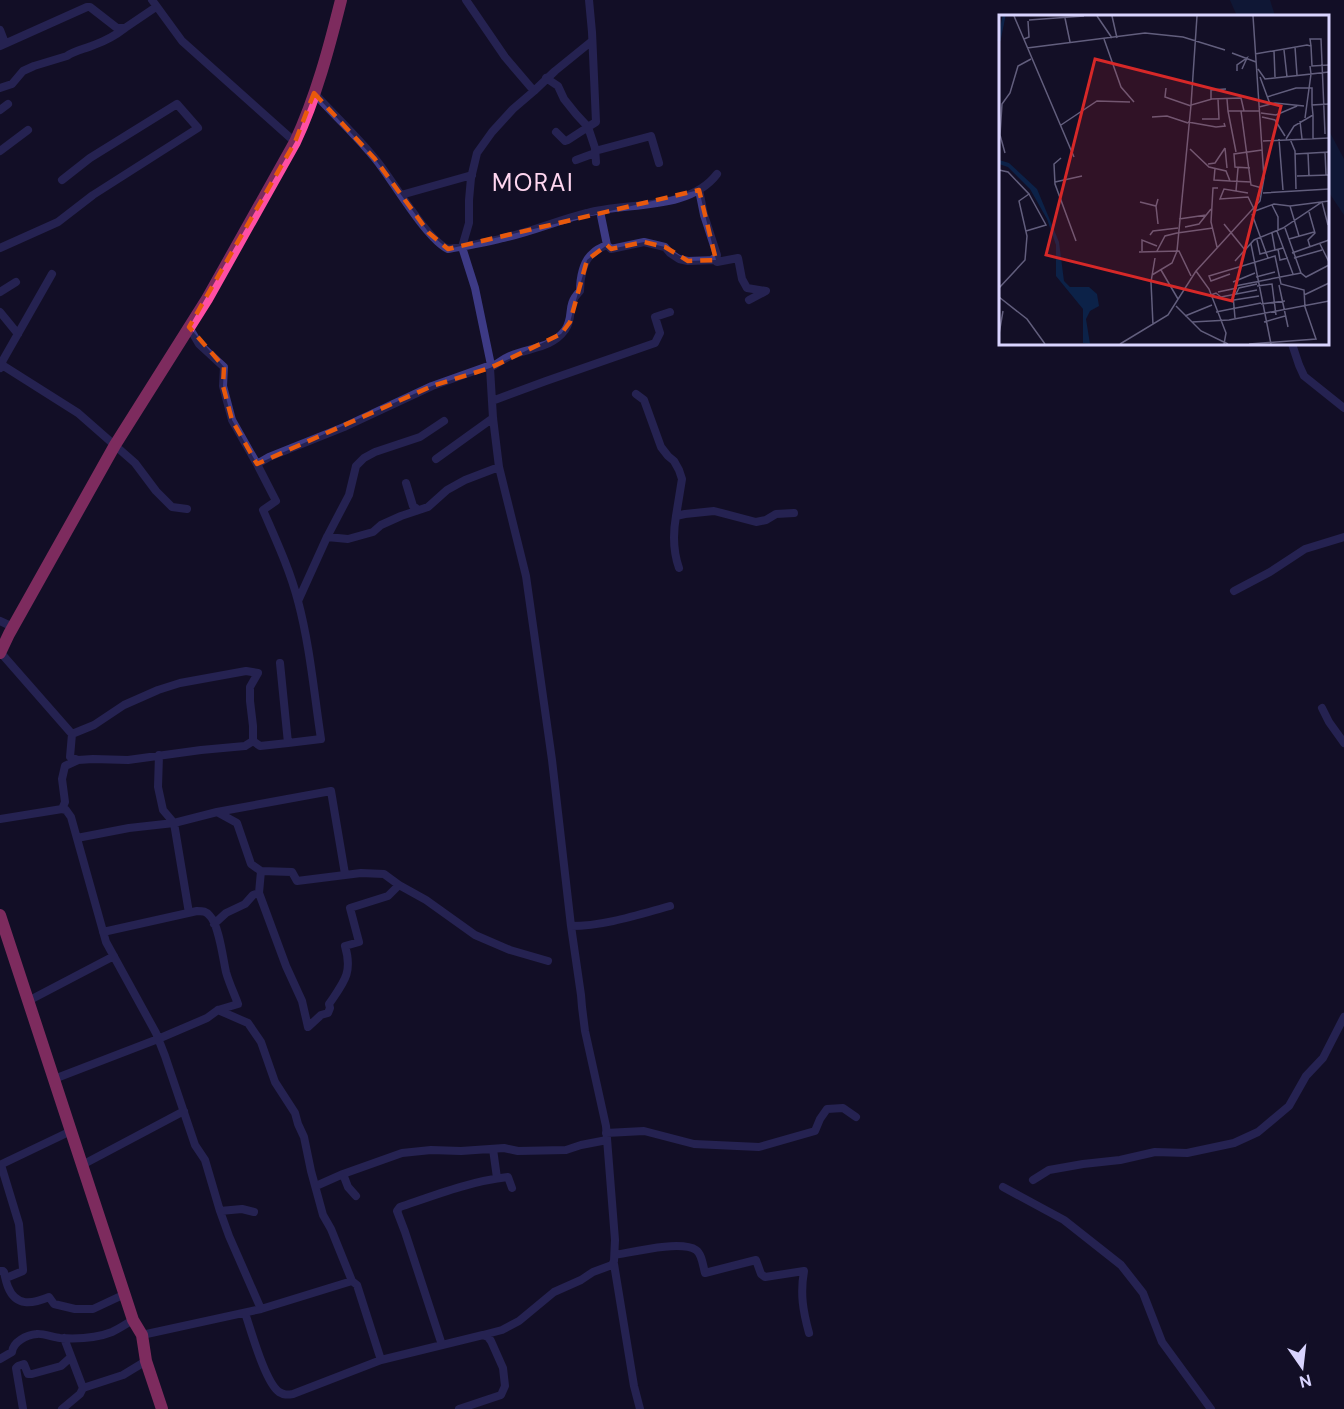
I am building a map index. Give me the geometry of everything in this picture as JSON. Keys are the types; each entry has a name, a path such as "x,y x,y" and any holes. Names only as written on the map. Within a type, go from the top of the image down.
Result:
{"highway":[{"path":"0,652 116,445 207,299 295,142 314,93 341,0"},
{"path":"0,915 133,1320 142,1335 146,1361 162,1409"}],"street":[{"path":"466,0 505,57 534,91"},
{"path":"556,132 564,141 568,140 596,122 589,0"},
{"path":"0,88 12,84 23,71 96,44 125,28 154,3 182,41 295,142"},
{"path":"0,30 2,44 87,7 117,28 125,28"},
{"path":"592,41 546,78 513,109 477,153 472,175 468,222 462,247 475,288 490,366 499,467 526,576 552,760 585,1030 606,1137 614,1231 614,1259 634,1386 640,1409"},
{"path":"546,78 558,86 570,106 588,127 595,155"},
{"path":"314,93 375,159 429,233 442,247 448,249 503,238 587,213 662,202 699,190 717,174"},
{"path":"0,110 8,104"},
{"path":"0,249 58,222 93,195 198,128 177,104 90,158 62,180"},
{"path":"0,151 28,130"},
{"path":"576,160 651,136 659,163"},
{"path":"401,195 472,175"},
{"path":"699,190 717,255 716,260 713,259 717,262 738,258 742,279 747,288 766,291 748,300"},
{"path":"600,211 607,245 611,249 644,242 665,247 679,259 716,260"},
{"path":"257,464 269,457 344,428 432,386 550,342 561,334 570,322 570,306 580,291 580,282 587,260 592,253 607,245"},
{"path":"52,274 1,367 78,413 135,463 156,491 172,507 187,509"},
{"path":"0,292 16,282"},
{"path":"0,312 18,334"},
{"path":"492,401 655,343 660,333 655,317 670,312"},
{"path":"189,327 199,344 224,368 223,387 232,420 276,501 263,510 298,601 321,739 260,746 253,741"},
{"path":"1292,345 1304,376 1344,408"},
{"path":"636,394 644,400 661,447 674,461 682,479 674,528 679,568"},
{"path":"436,459 493,418"},
{"path":"298,601 327,537 350,495 356,466 375,452 420,437 444,422"},
{"path":"327,537 348,539 373,532 391,520 428,507 447,490 465,480 499,467"},
{"path":"406,483 416,511"},
{"path":"676,516 714,511 756,522 766,520 776,514 794,513"},
{"path":"1234,591 1270,572 1305,549 1344,537"},
{"path":"0,621 13,627"},
{"path":"0,652 72,734 70,757 78,760"},
{"path":"280,663 288,743"},
{"path":"72,734 94,725 124,705 158,690 180,683 246,671 258,673 250,687 254,726 253,741"},
{"path":"1322,708 1344,743"},
{"path":"62,810 65,802 62,779 65,766 78,760 128,760 245,746 253,741"},
{"path":"159,755 158,787 163,810 174,823 189,913"},
{"path":"77,838 129,828 174,823 217,812 331,791 345,874"},
{"path":"0,819 62,810 69,813 106,942 150,1021 195,1145 205,1160 229,1236 261,1309"},
{"path":"217,812 237,823 251,864 261,871 292,872 297,881 345,874 384,874 475,935 510,950 548,961"},
{"path":"261,871 259,893 286,966 302,1001 308,1027 321,1015 328,1013 329,1004 346,978 349,959 345,946 359,942 350,908 388,897 399,885"},
{"path":"214,924 259,893"},
{"path":"571,926 588,926 630,918 670,906"},
{"path":"54,1079 158,1040 207,1018 218,1010 238,1004 226,970 213,918 204,911 103,932"},
{"path":"28,1001 114,956"},
{"path":"218,1010 248,1023 261,1042 275,1082 295,1113 304,1137 310,1171 323,1215 352,1281 357,1285 381,1360"},
{"path":"1033,1180 1049,1170 1120,1160 1155,1152 1187,1153 1234,1143 1258,1132 1289,1106 1306,1076 1323,1058 1344,1017"},
{"path":"316,1186 343,1174 402,1154 431,1150 461,1151 504,1148 518,1151 566,1150 606,1137 644,1131 694,1144 759,1147 815,1131 827,1109 843,1108 856,1117"},
{"path":"82,1165 184,1111"},
{"path":"71,1131 0,1165 19,1224 23,1269 23,1271 3,1274 15,1298 23,1303 49,1297 54,1304 75,1309 93,1309 125,1294"},
{"path":"493,1149 497,1178"},
{"path":"343,1174 348,1187 356,1196"},
{"path":"442,1345 397,1211 463,1186 497,1178 508,1177 512,1188"},
{"path":"1003,1187 1064,1220 1120,1265 1143,1293 1162,1342 1211,1409"},
{"path":"220,1211 242,1209 254,1212"},
{"path":"245,1313 268,1376 277,1391 285,1395 293,1394 381,1360 502,1330 519,1321 554,1292 607,1267 614,1259 659,1247 682,1246 696,1250 705,1272 756,1260 761,1274 765,1277 804,1271 801,1288 803,1313 808,1333"},
{"path":"142,1335 261,1309 352,1281"},
{"path":"0,1359 12,1352 13,1346 18,1341 38,1333 64,1338 88,1336 111,1332 133,1320"},
{"path":"459,1409 501,1395 505,1386 503,1368 491,1341 483,1335"},
{"path":"64,1338 83,1388"},
{"path":"23,1409 16,1368 24,1364 28,1374 32,1374 61,1366 71,1357"},
{"path":"62,1409 80,1394 83,1388 123,1375 146,1361"},
{"path":"74,1400 79,1409"}],"highlighted area":[{"path":"314,93 375,159 429,233 448,249 699,190 716,260 688,261 665,247 644,242 611,249 607,245 587,260 570,322 561,334 490,368 432,386 257,464 232,420 223,386 224,367 189,327 295,142"}],"water":[{"path":"1230,0 1270,0 1275,15 1237,15"},
{"path":"1329,131 1344,159 1344,215 1329,192"}],"district":[{"name":"MORAI","path":"533,183"}]}
